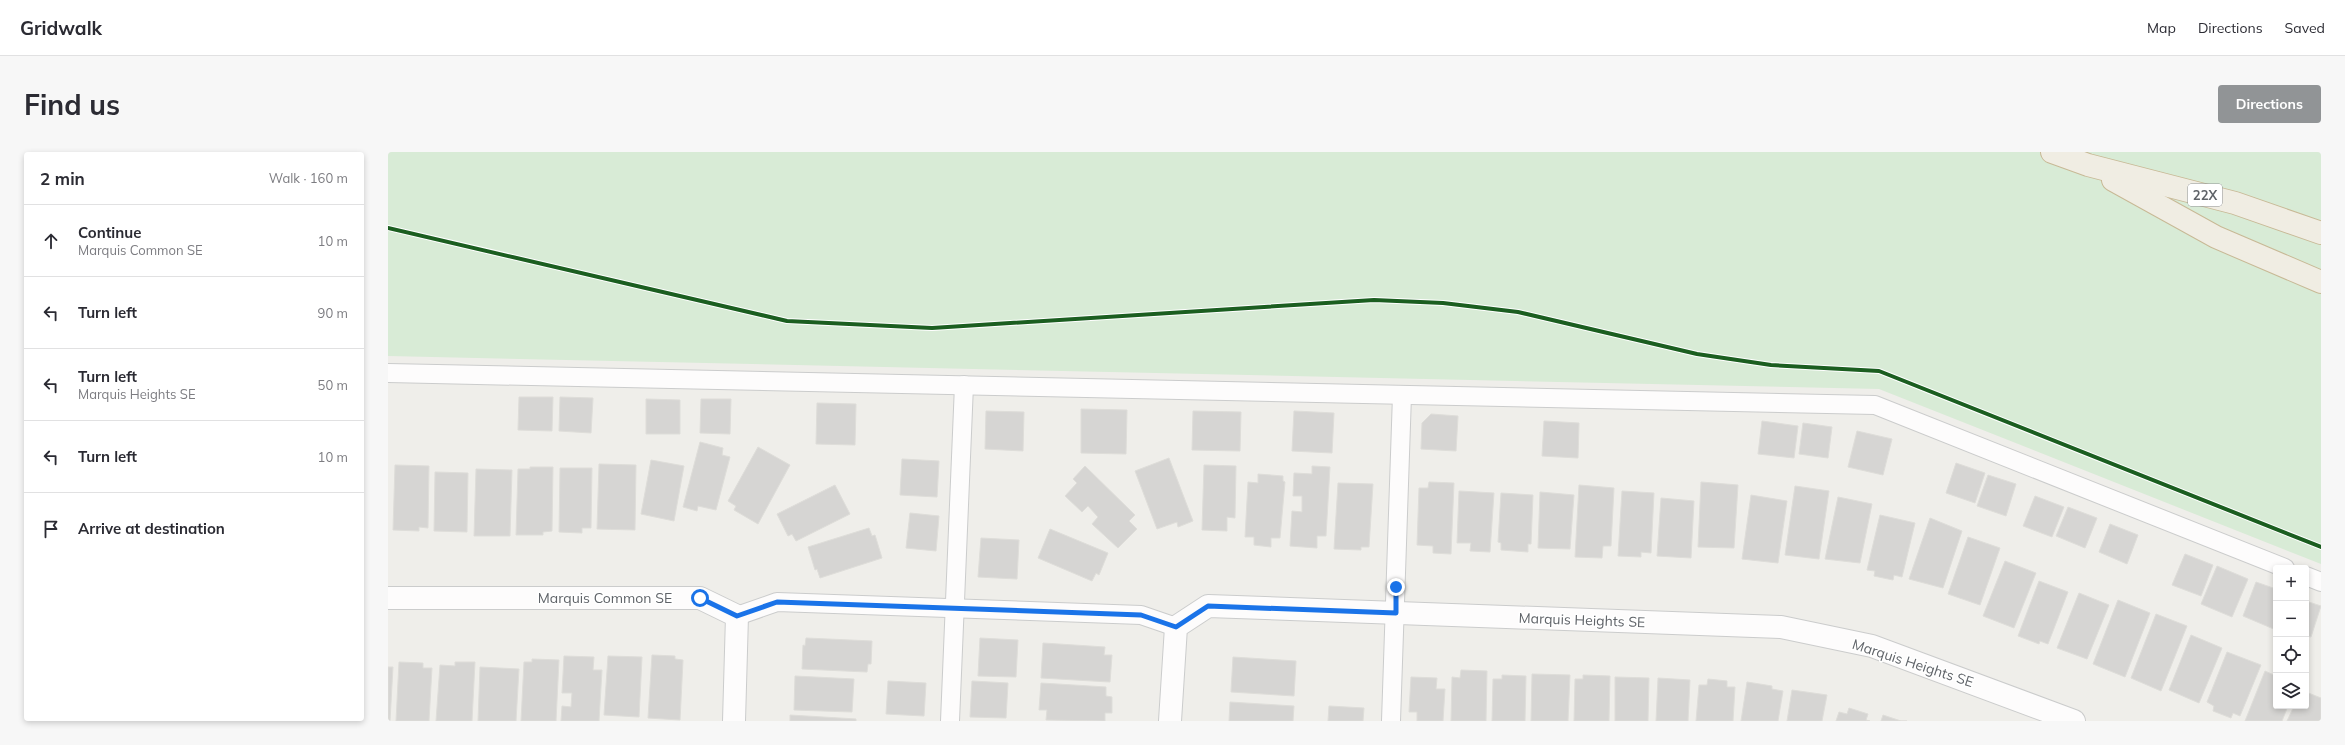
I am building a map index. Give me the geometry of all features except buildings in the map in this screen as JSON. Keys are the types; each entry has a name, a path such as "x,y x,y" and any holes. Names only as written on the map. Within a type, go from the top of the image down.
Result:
{"highway":[{"name":"22X","path":"2052,152 2088,165 2235,203 2321,233"},
{"path":"2088,165 2216,238 2321,282"}],"street":[{"name":"Marquis Common SE","path":"388,598 700,598 737,616"},
{"name":"Marquis Heights SE","path":"1176,627 1208,606 1781,627 1872,646 1955,675 2074,721"},
{"path":"734,721 737,616"},
{"path":"1170,721 1176,627"}],"lane":[{"path":"388,374 1875,405 2277,565"},
{"path":"950,721 964,385"},
{"path":"1391,721 1396,613 1402,395"},
{"path":"2309,577 2321,582"},
{"path":"737,616 777,602 954,610 1141,615 1176,627"}],"green space":[{"path":"388,152 2321,152 2321,564 1879,389 388,356"}],"cycle path":[{"path":"388,228 787,321 932,328 1374,300 1443,303 1518,312 1697,354 1771,365 1879,371 2321,547"}],"route":[{"path":"700,598 737,616 777,602 954,610 1141,615 1176,627 1208,606 1396,613 1396,587"}]}
